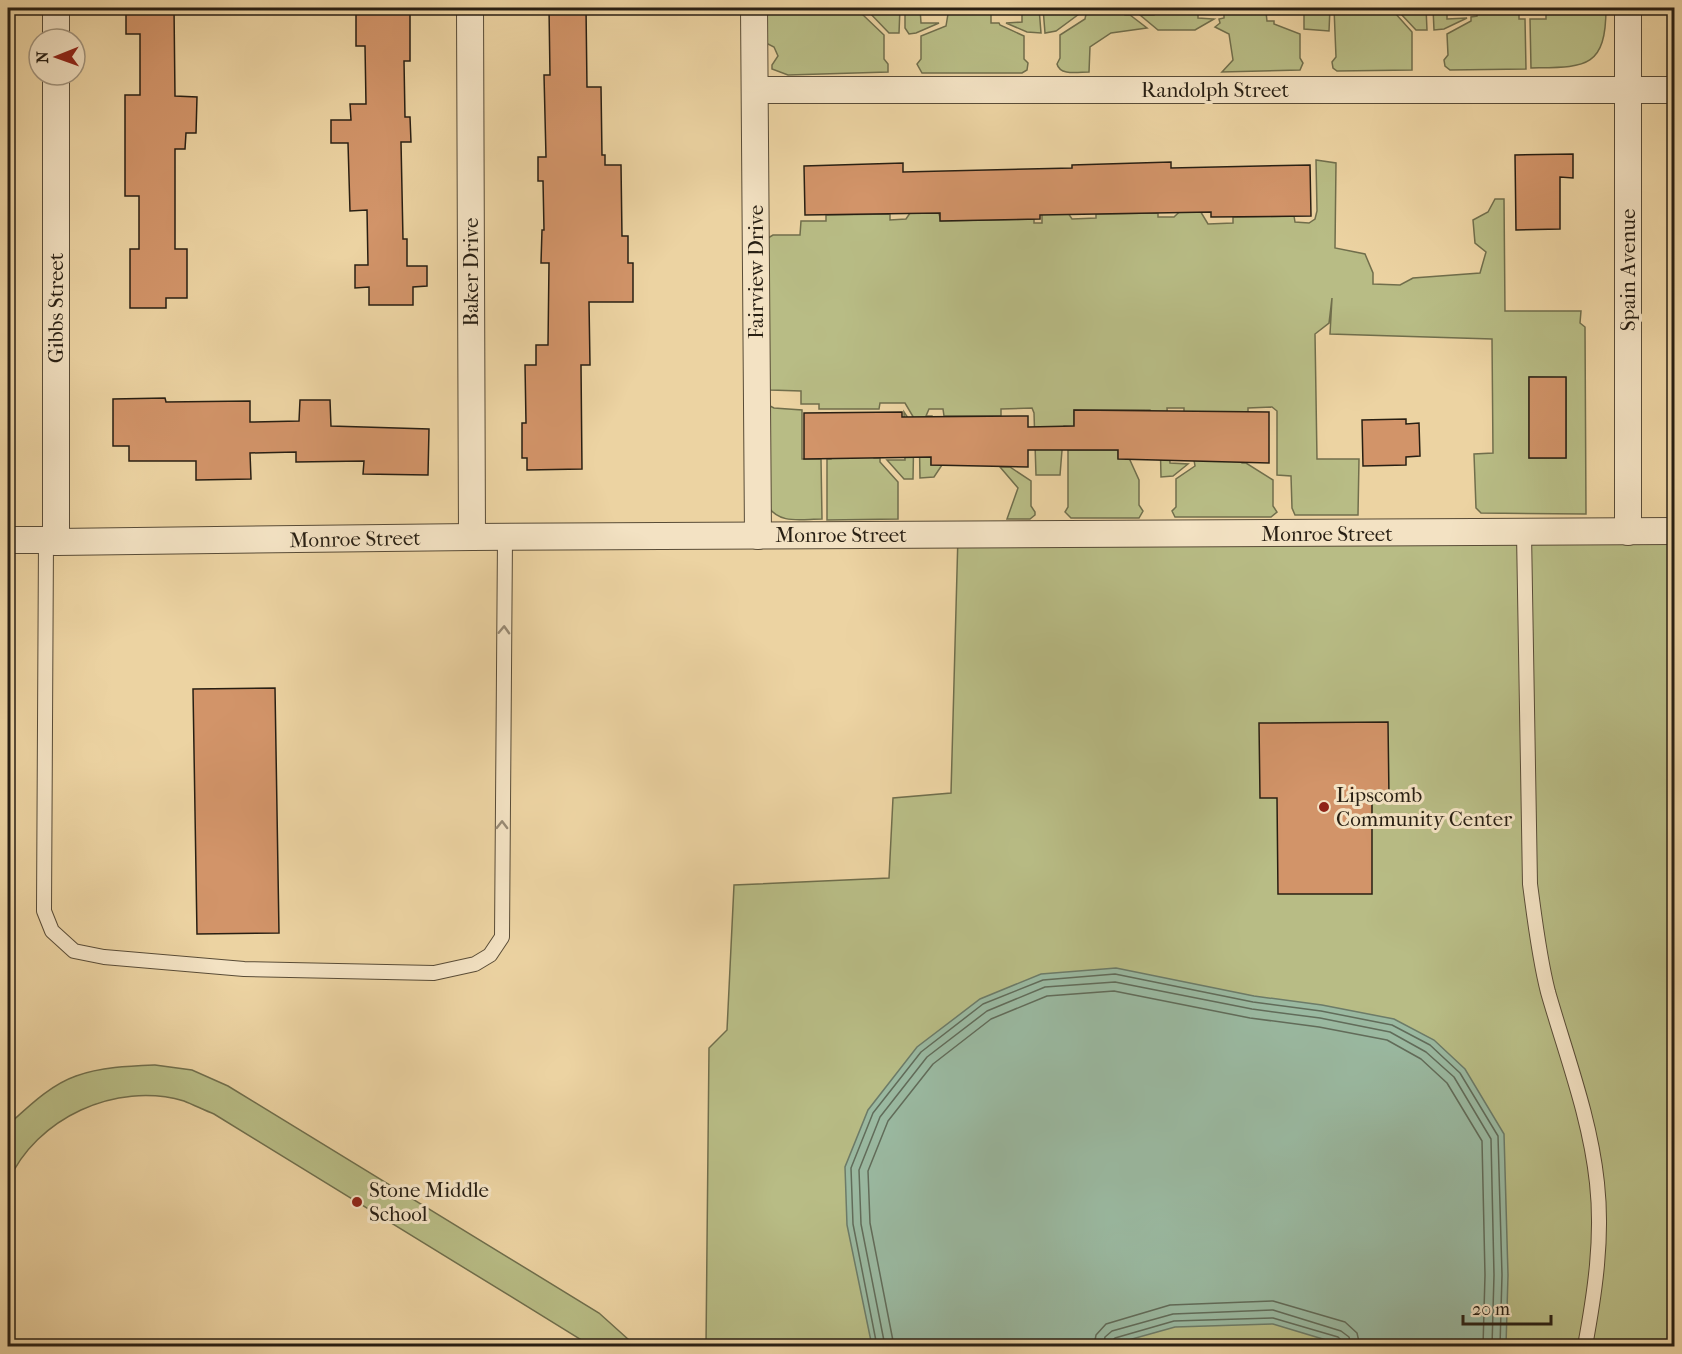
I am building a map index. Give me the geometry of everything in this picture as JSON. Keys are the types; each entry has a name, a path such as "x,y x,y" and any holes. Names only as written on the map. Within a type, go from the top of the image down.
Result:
{"street":[{"path":"56,8 56,27"},
{"name":"Baker Drive","path":"470,8 472,537"},
{"name":"Fairview Drive","path":"754,8 758,536"},
{"name":"Spain Avenue","path":"1628,8 1628,532"},
{"name":"Gibbs Street","path":"51,541 56,87"},
{"name":"Randolph Street","path":"755,90 1674,90"},
{"name":"Monroe Street","path":"8,540 1674,531"}],"lane":[{"path":"1524,533 1530,884 1537,942 1548,992 1572,1066 1592,1147 1600,1217 1597,1276 1585,1347"},
{"path":"51,541 44,911 52,931 74,951 104,957 244,969 434,973 475,964 490,956 502,937 505,537"}],"green space":[{"path":"766,8 863,9 863,15 884,35 884,59 888,64 888,72 788,75 772,69 778,56 774,47 766,43"},
{"path":"900,8 899,33 889,33 866,9"},
{"path":"905,8 920,8 921,23 939,23 909,34 905,28"},
{"path":"1022,8 1039,8 1041,33 1027,32 1006,23 1022,22"},
{"path":"1043,8 1060,8 1060,14 1079,14 1056,31 1045,33"},
{"path":"1089,8 1125,8 1125,15 1130,15 1147,28 1111,33 1090,47 1089,72 1066,72 1057,64 1060,58 1060,35 1085,19 1086,14 1089,14"},
{"path":"1155,8 1198,8 1198,18 1214,19 1195,30 1158,30 1140,15 1154,15"},
{"path":"1304,8 1330,8 1329,31 1304,29"},
{"path":"1334,8 1381,8 1382,14 1395,13 1412,32 1412,70 1337,71 1333,68 1332,62 1336,57"},
{"path":"1409,8 1426,8 1427,30 1416,30 1401,14 1409,13"},
{"path":"1433,8 1447,8 1447,19 1467,18 1444,29 1434,30"},
{"path":"1546,8 1606,8 1602,43 1596,54 1588,61 1578,65 1531,68 1530,19 1546,19"},
{"path":"1477,10 1519,10 1519,19 1525,19 1526,69 1450,70 1445,66 1444,60 1448,55 1447,34 1471,21 1471,17 1477,16"},
{"path":"1224,12 1266,12 1267,21 1274,21 1274,24 1300,34 1300,58 1303,63 1300,70 1222,72 1233,60 1229,34 1215,27 1220,23 1219,19 1224,18"},
{"path":"948,14 991,14 991,23 999,23 1024,36 1024,59 1028,63 1027,70 1022,73 922,73 917,64 921,59 921,36 946,26"},
{"path":"1316,160 1336,163 1335,248 1365,254 1373,273 1373,284 1400,285 1413,278 1480,273 1486,252 1475,243 1473,220 1488,212 1495,199 1504,199 1505,311 1581,311 1580,323 1585,327 1586,514 1481,513 1476,508 1474,454 1493,453 1492,339 1330,334 1332,298 1329,323 1315,334 1317,459 1359,459 1358,515 1295,515 1292,508 1291,476 1277,475 1277,411 1272,407 1248,408 1248,412 1184,412 1184,408 1167,408 1170,463 1188,464 1173,476 1161,477 1160,434 1153,422 1150,410 1074,410 1074,426 1064,426 1060,475 1036,475 1032,408 1001,409 1001,416 944,416 943,409 929,409 926,416 932,416 931,465 942,465 934,477 920,478 919,420 915,420 905,403 880,403 879,409 819,409 819,404 801,404 801,391 766,388 768,238 773,235 800,235 801,221 826,221 826,215 890,214 890,220 906,219 923,194 937,207 941,221 1034,219 1034,223 1042,223 1042,204 1054,192 1072,219 1096,218 1096,214 1158,213 1158,217 1174,217 1193,199 1208,224 1233,223 1233,217 1294,216 1295,222 1309,223 1315,219 1317,211","holes":["1529,377 1566,378 1566,458 1529,458"]},
{"path":"770,406 802,410 802,459 821,459 822,519 791,520 778,516 767,505 765,410"},
{"path":"904,412 914,427 913,479 904,479 887,460 905,460"},
{"path":"1068,450 1118,450 1118,458 1129,458 1139,480 1139,505 1143,511 1139,518 1071,518 1065,512 1068,507"},
{"path":"832,453 874,453 874,458 880,458 880,462 898,482 898,519 827,520 827,459 831,459"},
{"path":"1242,454 1242,463 1246,463 1273,480 1273,506 1277,512 1271,517 1175,517 1172,511 1176,507 1176,479 1195,466 1194,460"},
{"path":"1000,467 1010,467 1031,481 1031,506 1035,515 1030,519 1007,519 1018,488"},
{"path":"1674,531 1674,1346 706,1346 709,1048 727,1030 734,885 889,878 893,798 951,793 958,535"},
{"path":"155,1065 192,1070 228,1086 599,1313 634,1346 589,1346 214,1114 184,1101 158,1096 132,1096 106,1101 81,1110 58,1123 38,1140 21,1159 8,1182 8,1125 40,1097 66,1080 86,1073"}],"water":[{"path":"1116,968 1254,996 1322,1005 1394,1019 1434,1040 1465,1069 1504,1134 1508,1275 1506,1346 1340,1346 1273,1324 1175,1327 1107,1346 872,1346 847,1225 845,1167 868,1110 917,1047 980,999 1041,974"}],"building":[{"path":"126,8 174,8 175,96 197,97 196,133 186,133 185,149 175,149 175,249 187,249 187,298 166,298 166,308 130,308 130,249 139,249 139,196 125,196 125,95 140,95 140,34 126,34"},
{"path":"410,8 410,61 404,61 405,117 410,117 411,142 401,142 403,239 407,239 407,266 427,266 427,286 413,287 413,305 369,305 369,287 355,288 355,265 368,265 367,210 350,211 348,143 331,143 331,120 351,120 350,104 366,104 365,46 356,46 356,9"},
{"path":"549,8 586,8 587,87 601,87 602,155 605,155 605,165 621,165 622,236 628,236 628,263 633,263 633,302 589,302 590,365 581,365 582,469 527,470 527,458 522,458 522,423 526,423 525,365 536,365 536,345 548,345 549,263 541,263 542,230 544,230 543,181 538,181 538,157 546,157 544,75 550,75"},
{"path":"1573,154 1573,178 1560,177 1560,229 1516,230 1515,155"},
{"path":"1171,162 1171,168 1310,165 1311,216 1211,217 1211,212 1040,215 1040,219 940,221 940,213 805,215 804,166 903,163 903,172 1072,168 1072,165"},
{"path":"1529,377 1566,377 1566,458 1529,458"},
{"path":"165,398 166,402 250,401 250,422 299,421 300,400 330,400 331,426 429,429 428,475 363,474 364,461 296,462 296,452 250,453 251,479 196,480 196,461 129,461 129,446 113,446 113,399"},
{"path":"1074,410 1269,412 1269,463 1118,459 1118,450 1028,450 1028,467 931,465 931,457 804,459 804,413 902,412 902,417 1028,416 1028,427 1074,426"},
{"path":"1406,419 1406,424 1419,423 1420,456 1406,457 1406,465 1363,466 1362,420"},
{"path":"275,688 279,933 197,934 193,689"},
{"name":"Lipscomb Community Center","path":"1388,722 1389,798 1372,798 1372,894 1278,894 1277,798 1260,798 1259,723"}],"place":[{"name":"Lipscomb Community Center","path":"1324,807"},
{"name":"Stone Middle School","path":"357,1202"}]}
